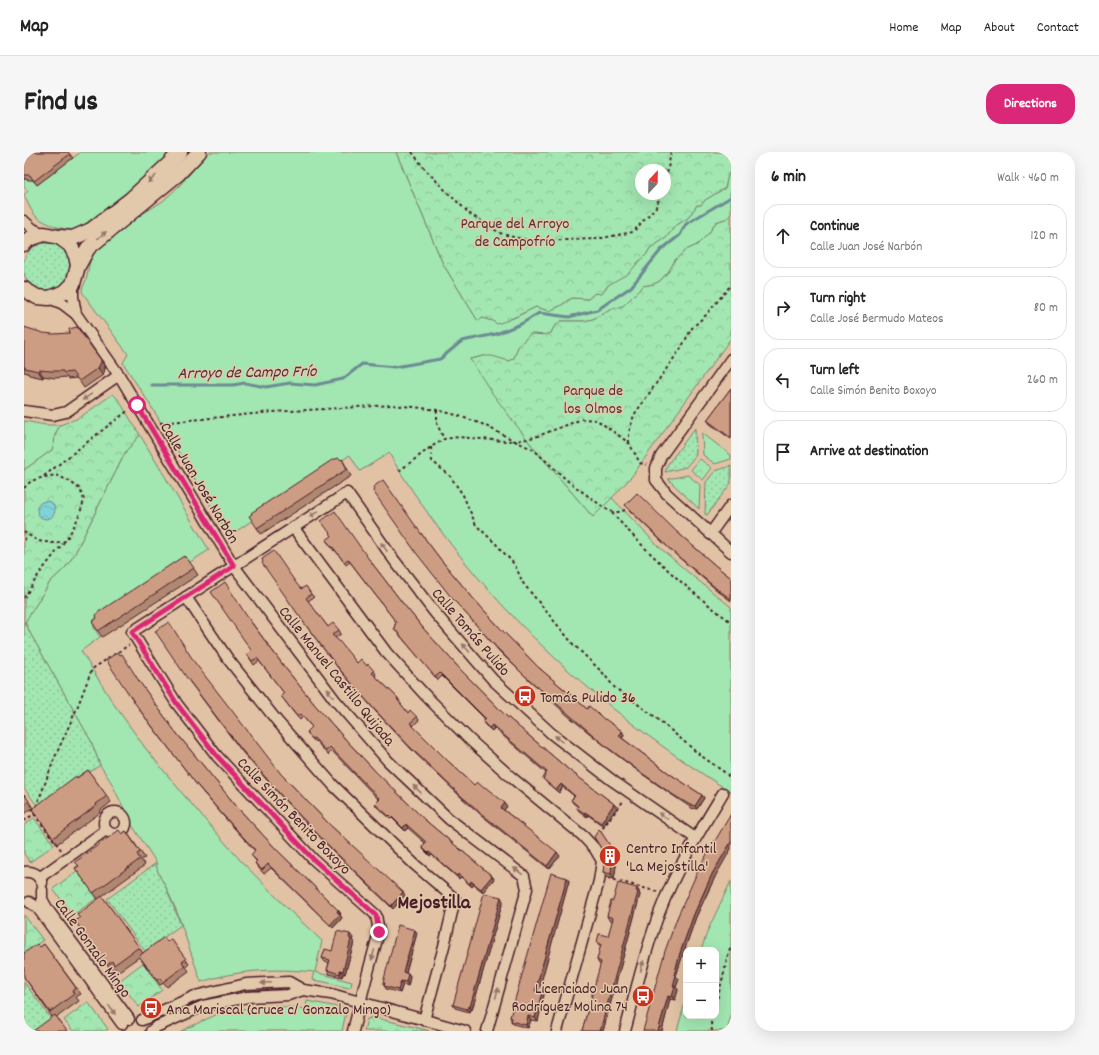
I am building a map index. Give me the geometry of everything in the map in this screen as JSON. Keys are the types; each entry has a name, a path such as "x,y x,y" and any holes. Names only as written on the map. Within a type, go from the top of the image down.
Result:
{"main road":[{"path":"24,244 30,239 44,234 73,238 91,230 131,199 180,152"},
{"path":"24,289 37,298 65,292 73,284 78,266 88,248 179,173 199,152"},
{"path":"59,237 70,245 76,256 78,266"}],"street":[{"path":"24,221 33,229 44,234"},
{"name":"Calle Juan José Narbón","path":"73,284 72,297 76,314"},
{"name":"Calle Juan José Narbón","path":"37,298 63,304 76,314 119,375 234,566"},
{"path":"731,359 661,456 656,468 656,480 667,494 731,552"},
{"path":"24,411 53,415 66,412 119,375"},
{"name":"Calle Tomás Pulido","path":"293,527 347,492 398,566 435,613 493,680 552,734 629,792 695,838"},
{"path":"710,534 731,506"},
{"path":"134,636 186,597 293,527 386,652 425,695 511,777 583,836 596,849 602,861 600,875 557,1031"},
{"name":"Calle Manuel Castillo Quijada","path":"234,566 335,700 388,761 449,819 524,876 527,889 486,1031"},
{"path":"186,597 228,659 277,721 340,791 414,864 455,899 424,1020"},
{"name":"Calle Simón Benito Boxoyo","path":"134,636 177,704 217,756 313,859 376,915 379,932 360,1001 354,1031"},
{"path":"625,1031 648,945 660,911 695,838 723,792"},
{"path":"24,872 32,872 40,878 106,830"},
{"name":"Calle Gonzalo Mingo","path":"40,878 42,886 42,899 48,910 124,1025"},
{"path":"26,901 37,898 42,890"},
{"name":"Calle Gonzalo Mingo","path":"26,901 37,907 124,1025"},
{"path":"142,1020 196,996 246,984 289,982 303,990 331,994 360,1001 465,1031"},
{"path":"124,1025 135,1018 142,1020 150,1031 202,1006 248,997 288,995 303,990"}],"path":[{"path":"412,152 424,168 470,214 500,233 516,238 534,241 597,239 633,232 656,207 659,200"},
{"path":"669,164 671,152"},
{"path":"628,442 634,415 681,348 692,328 706,315 731,285"},
{"path":"44,477 109,425 137,405"},
{"path":"148,424 273,412 392,405 437,410 456,415 482,424 534,450 580,491 611,512 671,573 702,600 731,622"},
{"path":"437,410 437,424 444,439"},
{"path":"399,471 444,439 459,437 516,441 538,436 582,419 597,420 628,442 640,463 656,468"},
{"path":"431,447 432,461 450,476 463,495 476,525 515,565 524,583 573,644 603,673 614,687 654,716 700,755 727,774 731,781"},
{"path":"24,488 31,481 56,475 69,481 80,489 84,500 80,515 72,530 39,574 24,598"},
{"path":"611,512 618,513 625,510"},
{"path":"24,532 38,541 53,543 65,541"},
{"path":"24,540 28,534"},
{"path":"24,821 34,814 55,757 77,708 92,669 134,636"},
{"path":"591,844 629,792"},
{"path":"34,814 67,858"},
{"path":"600,875 667,895"},
{"path":"719,992 731,945"},
{"path":"712,1019 712,1031"}],"green space":[{"path":"81,152 171,152 127,193 88,222 79,228 72,230 60,228 42,220 33,212 24,195 28,191 24,186 24,177 32,179 37,185"},
{"path":"209,152 396,152 443,264 478,321 482,318 504,321 536,307 549,311 572,298 588,299 595,293 602,294 608,285 635,266 646,255 650,248 666,238 675,226 688,218 697,205 701,205 705,200 725,188 728,175 731,170 731,214 728,218 716,222 709,233 697,245 686,250 675,260 669,271 660,281 643,286 623,306 612,309 593,319 584,321 561,321 554,327 551,333 543,335 530,334 518,347 514,358 509,361 484,356 470,359 532,446 593,517 612,498 658,546 731,607 731,792 648,736 571,673 535,639 500,603 437,526 389,453 360,471 350,455 229,536 151,406 123,363 128,354 82,292 94,252 139,216 163,201 179,186"},
{"name":"Parque del Arroyo de Campofrío","path":"396,152 731,152 731,170 728,175 725,188 705,200 701,205 697,205 688,218 675,226 666,238 650,248 646,255 629,273 608,285 602,294 595,293 588,299 572,298 549,311 536,307 497,324 483,318 478,321 443,264"},
{"name":"Parque de los Olmos","path":"731,214 731,338 632,476 593,517 532,446 492,393 470,359 492,356 509,361 514,358 518,347 530,334 548,334 551,333 554,327 561,321 584,321 593,319 612,309 623,306 643,286 660,281 669,271 675,260 686,250 697,245 709,233 716,222 728,218"},
{"path":"47,243 56,245 64,250 69,258 71,267 69,276 64,284 56,289 47,291 38,289 30,284 25,276 23,267 25,258 30,250 38,245"},
{"path":"113,394 118,399 140,435 126,451 74,555 65,568 50,582 24,624 24,470 52,450 55,435 60,425 79,418"},
{"path":"24,421 46,425 60,425 55,435 52,450 24,470"},
{"path":"695,428 696,455 686,467 665,472 668,464"},
{"path":"702,433 731,455 731,459 715,464 703,455"},
{"path":"140,435 209,550 94,623 94,628 100,637 81,651 113,703 146,749 187,799 240,860 322,941 315,972 352,982 349,988 312,980 314,972 286,970 257,971 229,975 201,982 177,912 157,870 156,862 132,825 111,782 100,765 91,741 25,622 50,582 65,568 74,555 126,451"},
{"path":"700,459 712,468 703,480 691,470"},
{"path":"731,466 731,483 707,515 705,514 706,482 715,471"},
{"path":"688,475 700,485 699,509 668,479"},
{"path":"25,622 91,741 100,765 39,808 24,788"},
{"path":"34,818 54,845 30,862 24,854 24,825"},
{"path":"156,863 158,873 164,883 181,925 145,951 107,899"},
{"path":"77,871 97,898 73,915 53,889"},
{"path":"731,881 731,1016 727,1031 677,1031 683,1010 683,1019 719,1019 719,947 702,947 708,930"},
{"path":"24,915 43,940 24,954"},
{"path":"143,963 162,990 139,1007 119,981"},
{"path":"24,982 52,1020 36,1031 24,1031"},
{"path":"307,1001 343,1008 346,1012 342,1031 181,1031 220,1013 255,1007 276,1006 306,1009"},
{"path":"88,1002 108,1029 105,1031 73,1031 64,1020"},
{"path":"372,1017 429,1031 364,1031 367,1019"}],"water":[{"path":"46,501 50,502 54,506 54,514 50,518 46,519 42,518 38,514 37,510 38,506 42,502"}],"building":[{"path":"24,152 68,152 70,154 34,181 30,175 24,175"},
{"path":"24,327 43,333 53,334 70,333 69,329 77,327 101,360 98,368 79,381 72,372 64,373 63,371 38,371 25,368"},
{"path":"731,388 731,438 707,420"},
{"path":"339,458 341,460 342,459 347,469 257,528 249,516 252,514 251,513 332,460"},
{"path":"383,480 441,560 500,628 538,667 587,709 589,706 605,720 622,731 619,736 670,774 702,795 695,806 690,805 672,794 607,747 523,674 498,649 451,597 417,554 373,491 373,487"},
{"path":"637,493 677,532 731,578 731,599 673,552 625,505"},
{"path":"335,511 401,601 459,668 505,715 569,770 614,804 601,823 577,808 578,806 571,800 575,796 561,784 556,790 543,779 547,772 492,725 489,728 483,722 486,719 440,673 435,677 394,628 396,622 348,559 344,562 326,540 332,536 321,521"},
{"path":"274,551 301,589 306,586 311,594 306,598 328,627 333,623 339,630 332,635 339,641 357,663 361,659 367,666 368,664 374,671 372,673 398,698 397,699 408,713 410,710 417,717 410,723 474,785 477,782 505,803 501,808 557,852 547,866 461,796 411,748 374,709 336,665 262,563 262,559"},
{"path":"184,556 194,568 98,631 92,622 97,618 97,613"},
{"path":"225,582 248,618 286,669 347,741 425,820 492,876 481,889 471,881 470,884 458,874 457,876 429,852 428,853 422,847 426,842 406,824 403,828 390,815 389,816 375,804 380,799 330,747 326,751 314,738 312,739 307,732 312,727 301,714 297,716 292,710 281,696 284,693 257,658 252,661 247,654 251,650 211,592"},
{"path":"169,622 195,663 281,774 330,825 403,892 391,906 333,850 285,800 241,749 187,678 155,631"},
{"path":"118,652 120,655 122,654 139,681 174,730 237,807 275,848 338,910 337,912 340,914 330,925 268,864 262,870 255,863 257,861 251,855 255,850 197,785 139,709 106,660"},
{"path":"88,770 107,796 53,838 32,809 76,776 77,778"},
{"path":"24,794 29,801 24,805"},
{"path":"731,814 731,842 712,874 694,914 674,975 676,975 672,997 668,996 658,1031 643,1031 665,951 677,918 700,866"},
{"name":"Centro Infantil 'La Mejostilla'","path":"599,829 609,844 612,852 611,874 603,872 605,857 604,853 594,837"},
{"path":"119,830 122,834 126,831 140,852 137,854 140,859 93,893 75,868 79,866 75,862"},
{"path":"551,873 567,878 535,991 542,992 535,1018 528,1016 526,1025 511,1021 512,1018 510,1017"},
{"path":"618,883 637,888 636,891 638,892 600,1031 582,1031 601,962 597,960 601,944 597,942 599,934 608,936 613,918 607,916"},
{"path":"484,893 501,897 470,1007 468,1006 467,1009 453,1005"},
{"path":"102,896 139,947 114,965 112,961 107,965 75,921 80,918 77,915"},
{"path":"398,925 415,930 403,972 408,974 406,982 401,981 398,990 384,986 385,983 383,983"},
{"path":"337,931 350,934 349,938 351,939 343,971 340,970 340,974 327,970 330,960 322,958 325,949 332,951"},
{"path":"164,937 167,942 171,939 186,959 182,962 185,966 163,982 160,978 157,980 139,956"},
{"path":"37,944 40,947 44,944 76,988 72,991 74,994 50,1012 24,977 24,953"},
{"path":"55,1015 67,1031 33,1031"}],"waterway":[{"name":"Arroyo de Campo Frío","path":"152,385 233,385 245,383 266,387 290,383 315,385 343,379 362,364 395,367 440,359 462,341 496,334 521,324 539,313 569,317 597,310 631,287 661,250 680,235 686,224 731,197 731,193"}],"place":[{"name":"Tomás Pulido 36","path":"525,696"},
{"name":"Centro Infantil 'La Mejostilla'","path":"610,856"},
{"name":"Licenciado Juan Rodríguez Molina 74","path":"643,996"},
{"name":"Ana Mariscal (cruce c/ Gonzalo Mingo)","path":"151,1008"}],"district":[{"name":"Mejostilla","path":"434,901"}],"route":[{"path":"137,405 234,566 132,632 177,704 217,756 313,859 376,915 379,932"}]}
